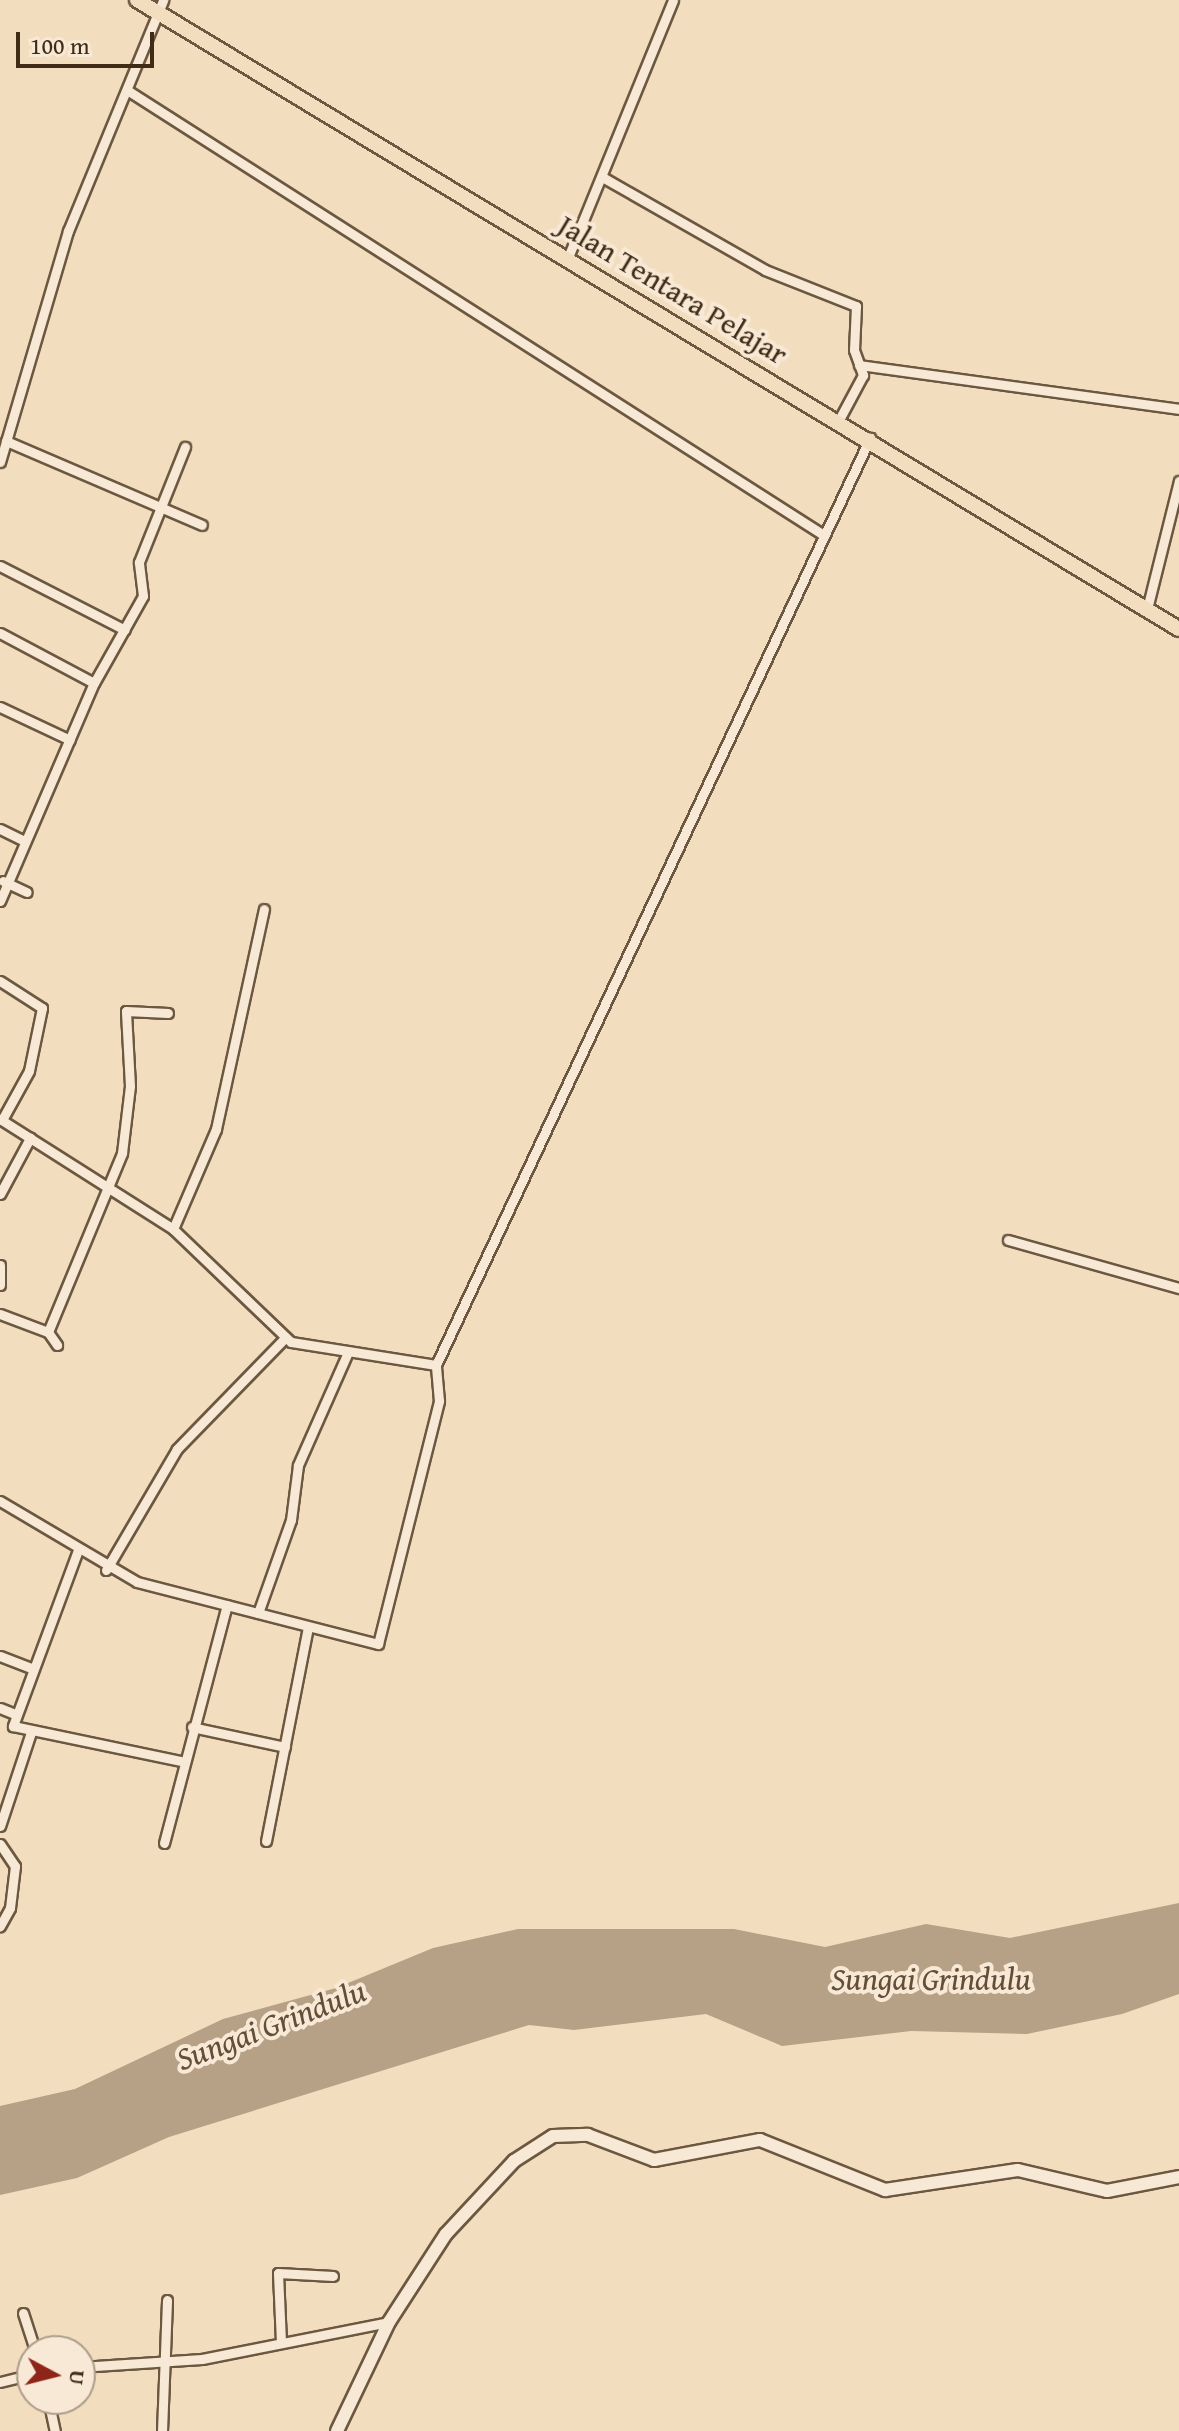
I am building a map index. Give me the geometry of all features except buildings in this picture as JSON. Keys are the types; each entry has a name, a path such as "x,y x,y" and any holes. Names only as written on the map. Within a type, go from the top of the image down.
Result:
{"main road":[{"name":"Jalan Tentara Pelajar","path":"137,0 161,6 1179,629"}],"street":[{"path":"569,255 604,178 673,0"},
{"path":"0,462 32,333 161,6"},
{"path":"127,90 822,534"},
{"path":"604,178 765,270 851,301 860,315 859,365 862,379 839,420"},
{"path":"859,365 1179,409"},
{"path":"0,1501 106,1570 308,1627 379,1642 439,1401 436,1365 822,534 870,438"},
{"path":"6,441 161,504 202,525"},
{"path":"0,901 3,881 94,683 145,589 138,567 185,447"},
{"path":"1147,609 1179,481"},
{"path":"0,566 125,630"},
{"path":"0,633 94,683"},
{"path":"0,707 70,740"},
{"path":"0,829 23,840"},
{"path":"3,881 27,892"},
{"path":"173,1229 216,1129 264,909"},
{"path":"0,981 42,1008 29,1071 1,1120 173,1229 285,1338 348,1352 436,1365"},
{"path":"48,1332 110,1187 129,1108 125,1014 168,1013"},
{"path":"0,1194 30,1138"},
{"path":"1008,1240 1179,1288"},
{"path":"0,1265 0,1285"},
{"path":"0,1314 48,1332 57,1345"},
{"path":"106,1570 177,1449 285,1338"},
{"path":"258,1613 291,1520 298,1465 348,1352"},
{"path":"78,1550 13,1726 181,1761"},
{"path":"164,1843 181,1761 227,1605"},
{"path":"266,1841 308,1627"},
{"path":"0,1656 32,1668"},
{"path":"0,1708 15,1714"},
{"path":"192,1727 285,1747"},
{"path":"0,1826 31,1732"},
{"path":"0,1844 15,1866 10,1908 0,1926"},
{"path":"337,2431 389,2322 473,2199 553,2136 588,2135 654,2160 760,2140 885,2190 1018,2170 1107,2191 1179,2177"},
{"path":"281,2342 278,2273 333,2276"},
{"path":"162,2431 167,2300"},
{"path":"23,2313 30,2335"},
{"path":"96,2366 163,2362 389,2322"}],"water":[{"name":"Sungai Grindulu","path":"1179,1903 1179,1994 1122,2014 1027,2034 911,2031 782,2046 706,2014 574,2030 529,2025 169,2137 77,2178 0,2195 0,2106 75,2089 223,2019 336,1988 433,1948 518,1929 734,1929 825,1947 926,1924 1010,1938"}]}
